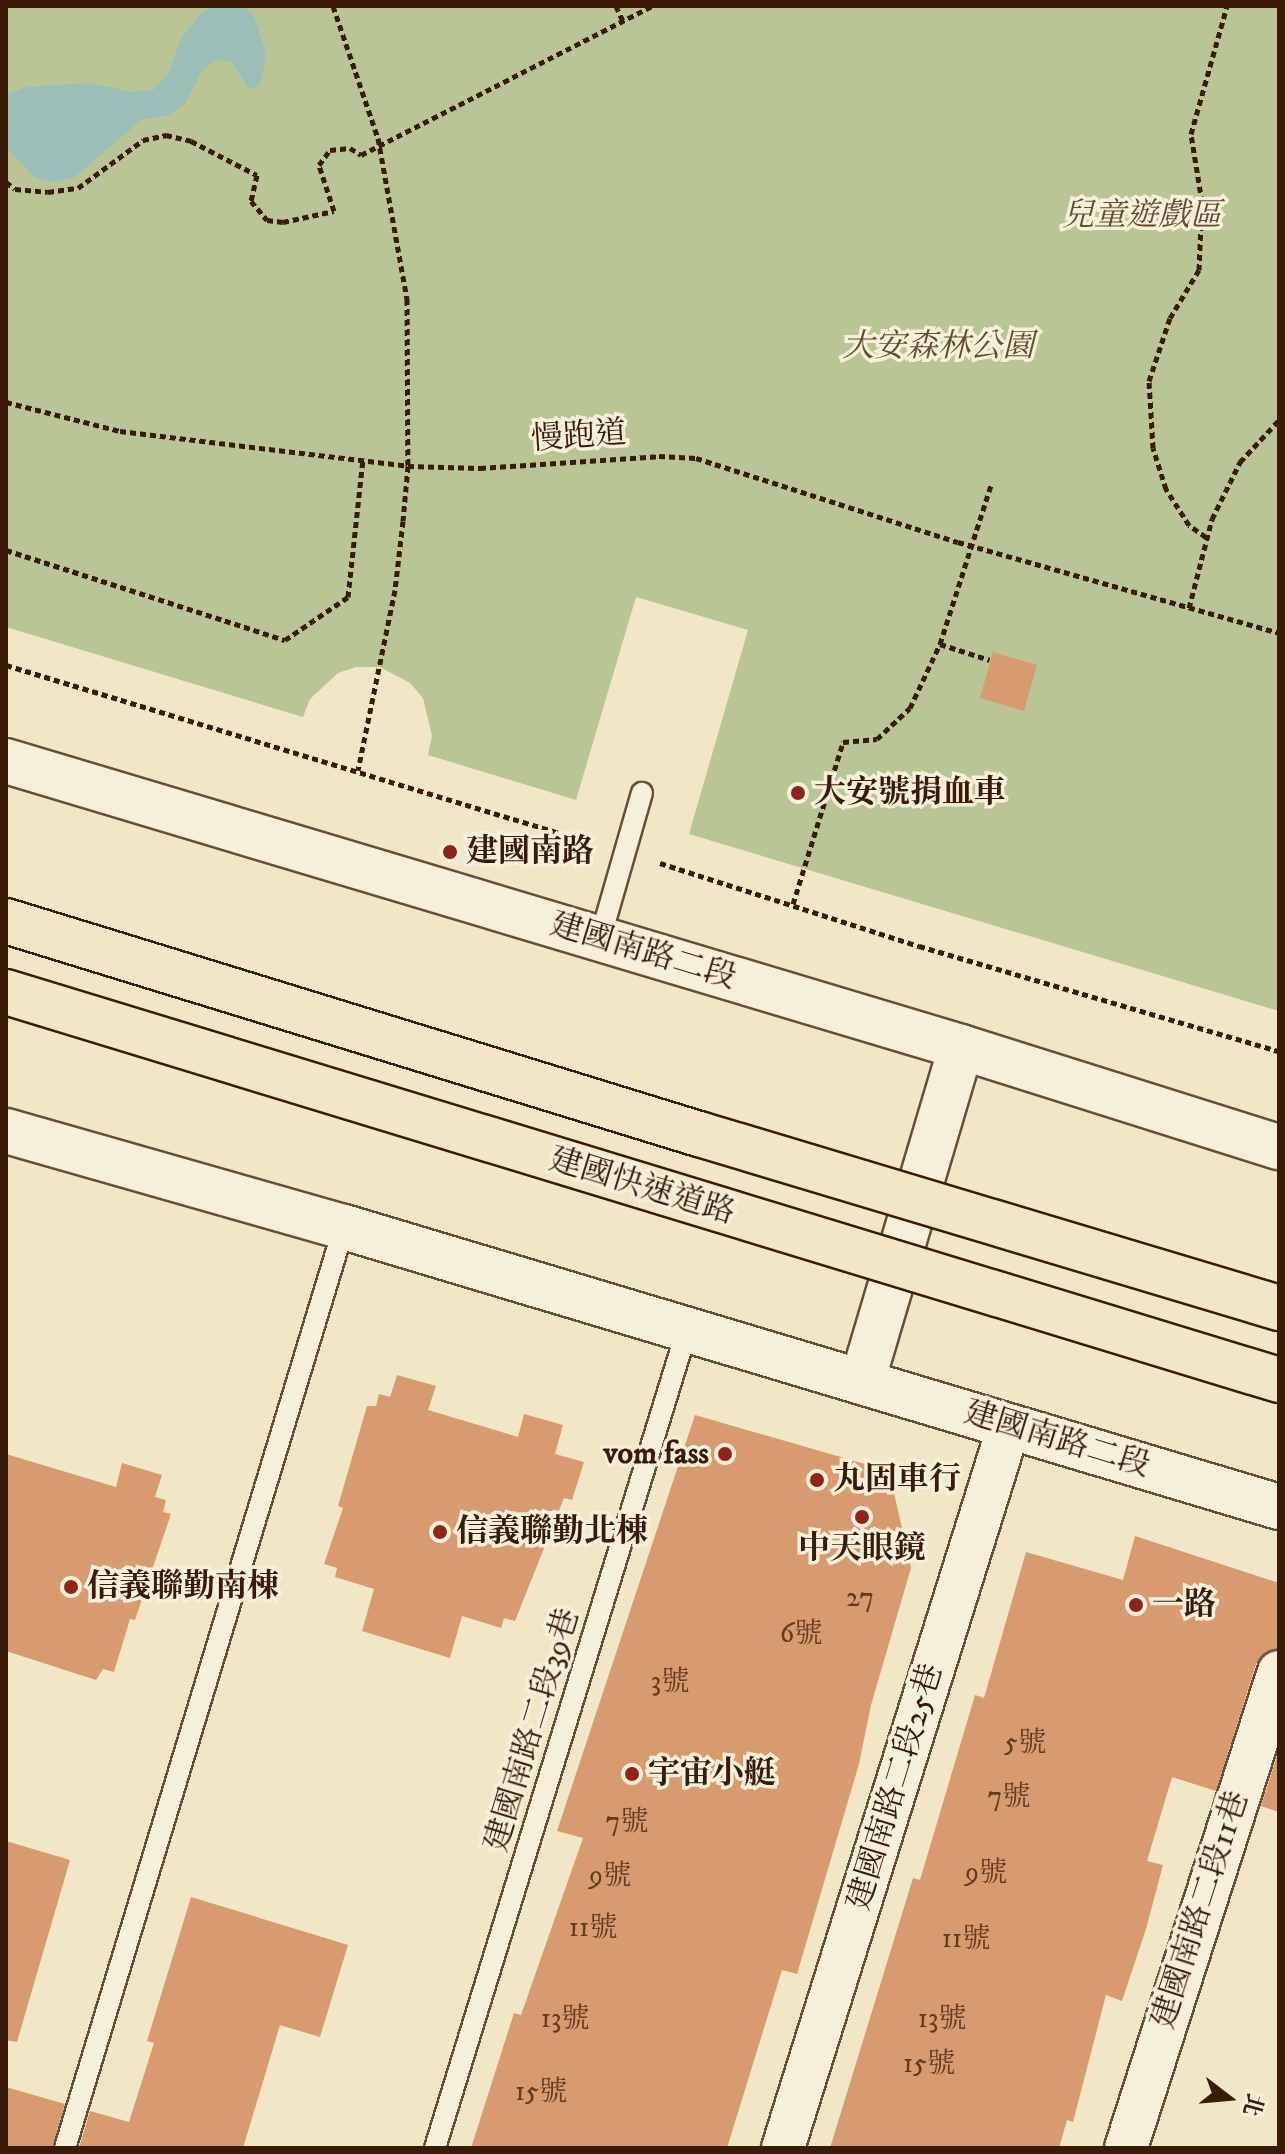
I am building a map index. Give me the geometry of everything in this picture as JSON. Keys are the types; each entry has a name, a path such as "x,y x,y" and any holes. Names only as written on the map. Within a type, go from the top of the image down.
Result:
{"highway":[{"name":"建國快速道路","path":"6,921 1279,1308"},
{"name":"建國快速道路","path":"6,992 1279,1380"}],"street":[{"name":"建國南路二段","path":"6,761 961,1047 1279,1147"},
{"path":"862,1382 961,1047"},
{"name":"建國南路二段","path":"6,1131 344,1227 1279,1507"},
{"name":"建國南路二段25巷","path":"783,2148 1009,1426"},
{"name":"建國南路二段11巷","path":"1126,2148 1279,1672"}],"lane":[{"path":"600,939 642,793"},
{"path":"65,2148 344,1227"},
{"name":"建國南路二段39巷","path":"435,2148 687,1330"}],"path":[{"path":"333,6 380,146 407,299 408,466 395,590 358,770"},
{"path":"616,6 623,21"},
{"path":"6,182 15,189 37,191 78,188 143,140 166,135 191,141 257,175 251,201 267,220 283,222 334,211 319,165 330,150 350,148 361,155 652,6"},
{"path":"1206,537 1189,525 1166,489 1153,448 1149,381 1170,318 1199,270 1202,202 1191,134 1227,6"},
{"name":"慢跑道","path":"6,402 120,431 408,466 480,468 659,456 696,458 973,546 1279,633"},
{"path":"1189,608 1206,537 1240,462 1279,420"},
{"path":"6,550 285,640 348,597 363,460"},
{"path":"793,904 843,742 877,739 910,708 940,644 991,485"},
{"path":"940,644 990,660"}],"green space":[{"name":"大安森林公園","path":"6,6 1279,6 1279,1011 689,834 748,630 636,597 576,800 428,755 432,736 423,698 410,683 380,667 356,667 338,673 310,699 303,717 6,627"}],"water":[{"path":"214,6 242,6 253,13 266,54 261,83 254,88 248,88 232,62 216,60 202,71 185,104 168,115 141,120 75,177 54,182 34,177 6,148 6,95 28,87 91,83 132,92 153,90 168,74 181,38 203,11"}],"building":[{"path":"993,652 1037,665 1024,711 980,698"},
{"name":"信義聯勤北棟","path":"397,1375 436,1386 428,1410 518,1437 524,1414 563,1425 555,1454 584,1462 572,1500 564,1498 515,1621 504,1618 501,1628 462,1616 450,1658 362,1631 374,1589 335,1577 337,1568 324,1564 343,1508 338,1506 367,1406 376,1406 379,1394 390,1397"},
{"path":"695,1415 889,1471 911,1568 871,1705 859,1764 797,1974 782,1970 727,2148 471,2148 514,2013 521,2015 583,1838 557,1831"},
{"name":"信義聯勤南棟","path":"6,1454 116,1487 122,1463 162,1475 155,1497 166,1500 163,1512 171,1514 135,1620 130,1619 114,1672 103,1669 96,1680 6,1651"},
{"path":"1135,1536 1279,1583 1279,1649 1264,1654 1256,1664 1216,1791 1172,1777 1147,1861 1163,1865 1146,1929 1122,2001 1106,1995 1073,2122 1067,2120 1059,2148 830,2148 913,1878 920,1880 975,1695 984,1698 1026,1552 1123,1580"},
{"path":"1279,1750 1279,1812 1261,1806"},
{"path":"6,1841 70,1860 17,2042 6,2040"},
{"path":"191,1897 348,1945 320,2037 280,2025 243,2148 79,2148 90,2111 129,2122 154,2043 147,2041"},
{"path":"6,2087 65,2104 52,2148 6,2148"}],"place":[{"name":"大安號捐血車","path":"798,793"},
{"name":"建國南路","path":"450,852"},
{"name":"vom fass","path":"725,1454"},
{"name":"丸固車行","path":"817,1480"},
{"name":"中天眼鏡","path":"862,1517"},
{"name":"信義聯勤北棟","path":"440,1532"},
{"name":"信義聯勤南棟","path":"71,1587"},
{"name":"一路","path":"1136,1605"},
{"name":"宇宙小艇","path":"632,1774"}],"park label":[{"name":"兒童遊戲區","path":"1142,216"}]}
